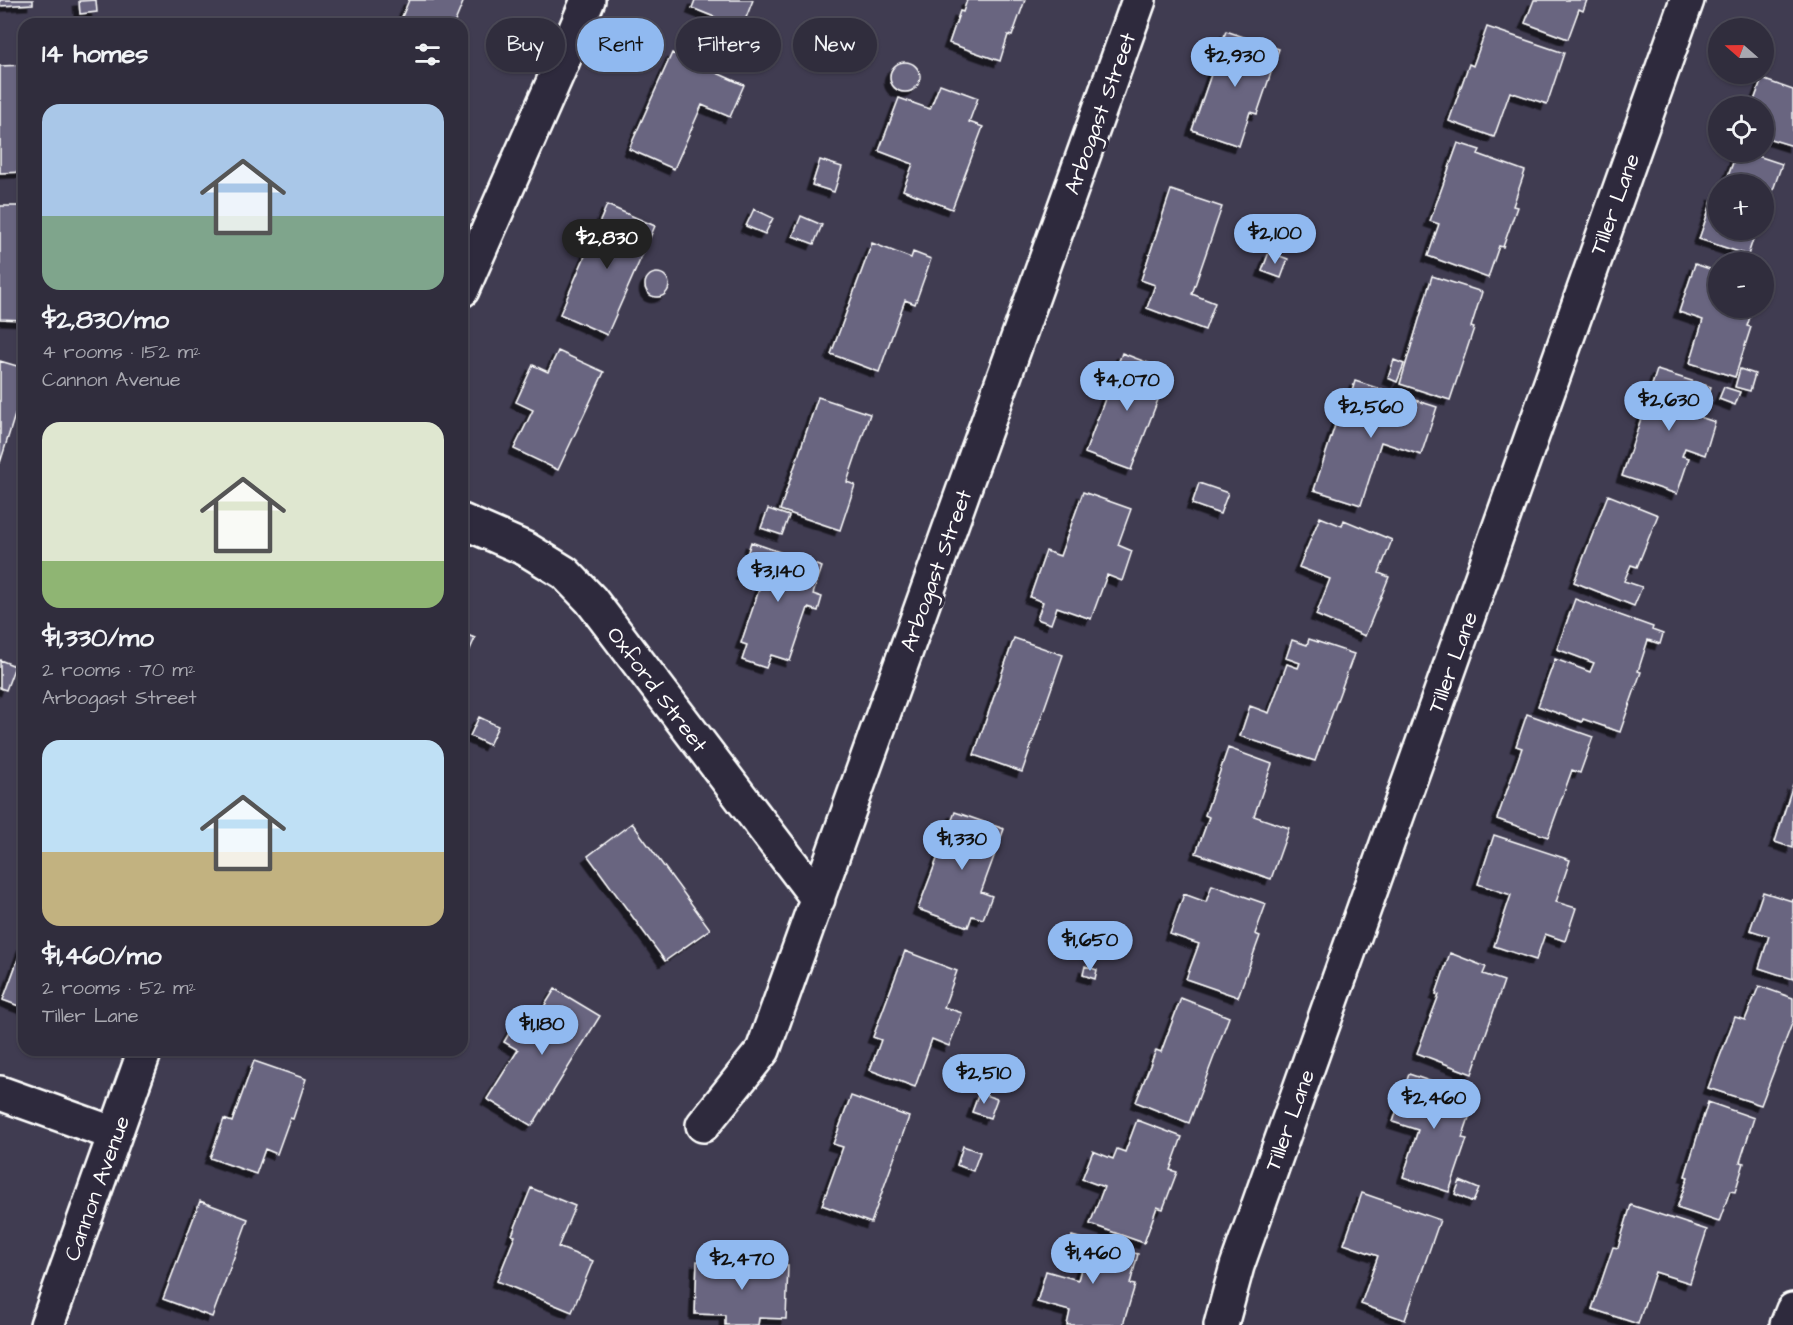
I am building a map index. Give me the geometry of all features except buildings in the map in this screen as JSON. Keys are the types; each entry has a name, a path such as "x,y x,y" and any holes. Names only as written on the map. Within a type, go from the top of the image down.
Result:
{"street":[{"path":"468,276 588,0"},
{"name":"Arbogast Street","path":"703,1125 762,1050 1139,0"},
{"name":"Tiller Lane","path":"1221,1325 1237,1266 1687,0"},
{"name":"Oxford Street","path":"468,524 526,549 565,573 591,600 818,899"},
{"name":"Cannon Avenue","path":"47,1325 143,1056"},
{"path":"0,1093 115,1134"},
{"path":"1787,1325 1793,1310"}]}
